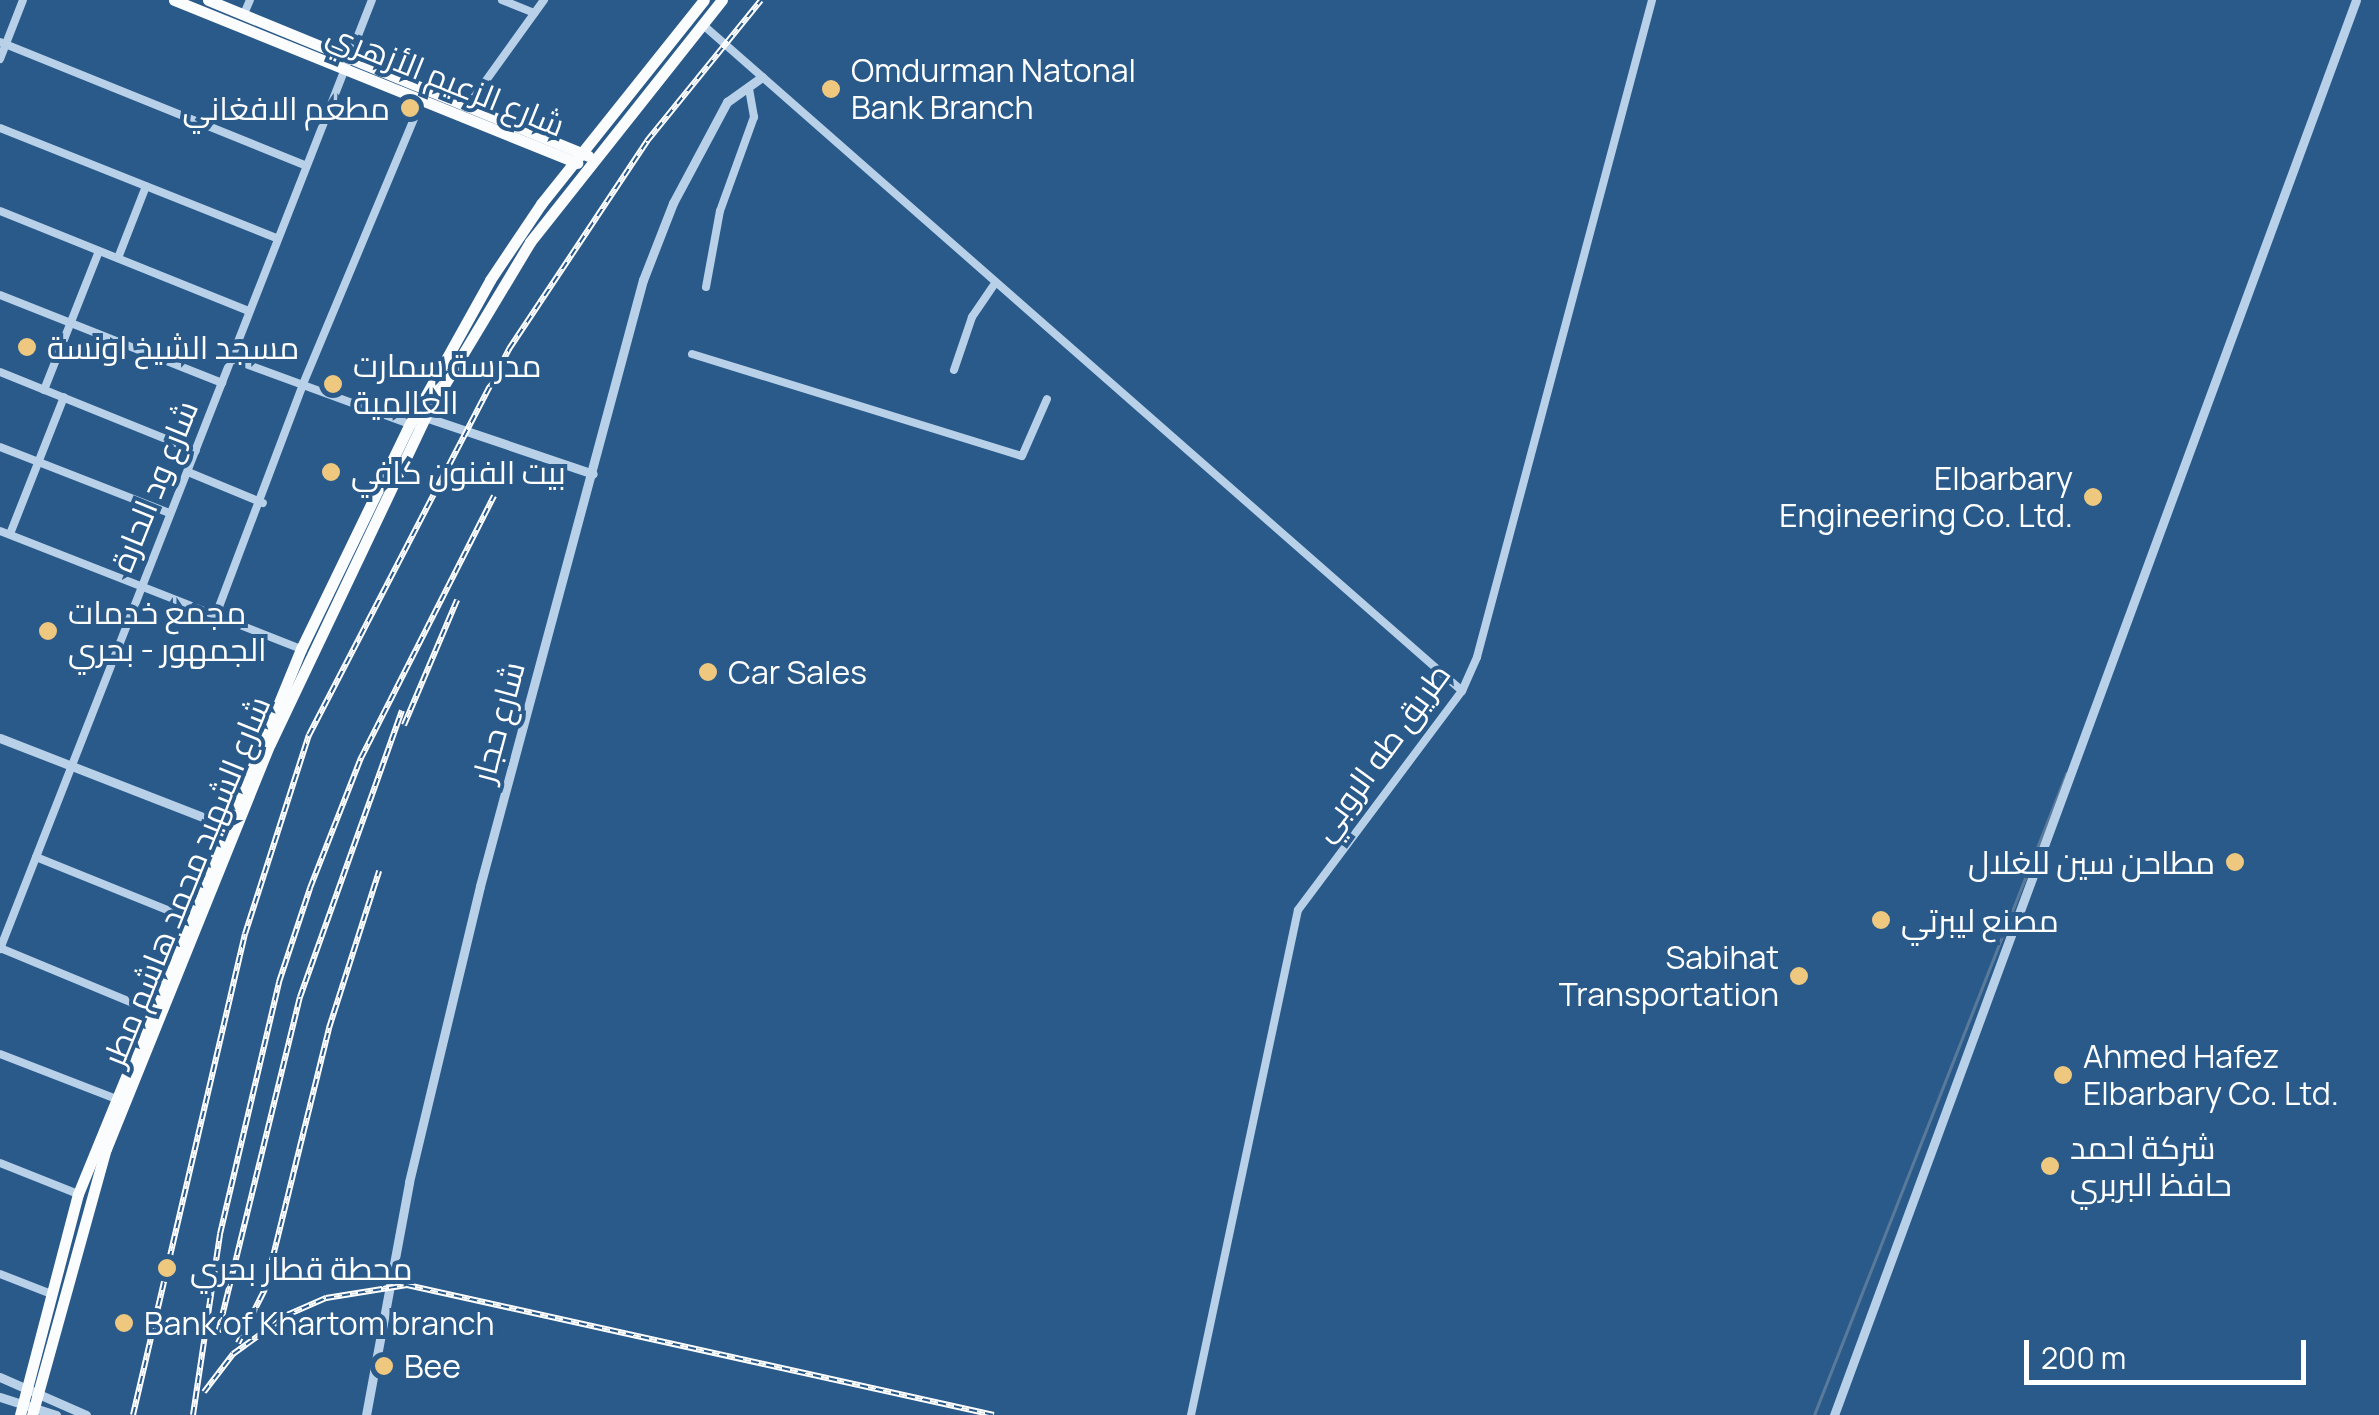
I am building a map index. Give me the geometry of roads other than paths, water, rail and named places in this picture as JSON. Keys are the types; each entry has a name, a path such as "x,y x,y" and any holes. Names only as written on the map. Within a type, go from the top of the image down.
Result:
{"main road":[{"name":"شارع الزعيم الأزهري","path":"174,0 467,107 583,160"},
{"name":"شارع الزعيم الأزهري","path":"208,0 422,99 583,160"},
{"name":"شارع الشهيد محمد هاشم مطر","path":"29,1403 100,1165 301,649 410,424 490,280 704,0"},
{"name":"شارع الشهيد محمد هاشم مطر","path":"29,1403 48,1294 78,1194 114,1098 187,918 425,418 500,286 583,160 722,0"}],"street":[{"path":"0,59 24,0"},
{"path":"244,14 250,0"},
{"name":"شارع ود الحارة","path":"0,948 167,512 188,472 372,0"},
{"path":"502,0 535,13"},
{"path":"467,107 544,0"},
{"name":"طريق طه الروبي","path":"1191,1415 1298,910 1462,691 1495,598 1652,0"},
{"path":"1834,1415 2356,0"},
{"path":"702,24 1462,691"},
{"path":"3,44 305,165"},
{"name":"شارع حجار","path":"366,1415 422,1126 518,737 643,280 666,219 726,102 762,77"},
{"path":"706,287 720,211 754,118 749,89"},
{"path":"218,612 263,504 302,384 422,99"},
{"path":"0,128 277,238"},
{"path":"118,258 146,186"},
{"path":"0,211 249,311"},
{"path":"44,390 98,251"},
{"path":"954,370 972,317 996,282"},
{"path":"0,295 222,382"},
{"path":"692,354 1022,456 1047,399"},
{"path":"232,359 410,424"},
{"path":"0,372 196,450"},
{"path":"64,397 5,533 218,612 301,649"},
{"path":"425,418 593,474"},
{"path":"0,447 167,512"},
{"path":"188,472 263,504"},
{"path":"0,738 230,828"},
{"path":"36,857 187,918"},
{"path":"0,948 150,1010"},
{"path":"0,1054 114,1098"},
{"path":"0,1163 78,1194"},
{"path":"0,1274 48,1294"},
{"path":"0,1377 29,1403 56,1415"},
{"path":"0,1397 86,1415"}],"waterway":[{"path":"1814,1415 2066,774"}],"railway":[{"path":"133,1415 245,934 309,735 509,349 647,141 761,0"},
{"path":"193,1415 220,1234 279,982 310,888 361,758 494,496"},
{"path":"404,725 457,600"},
{"path":"218,1333 300,997 402,711"},
{"path":"238,1343 265,1289 329,1028 379,871"},
{"path":"204,1392 233,1354 287,1315 326,1298 407,1285 994,1415"}],"place":[{"name":"Omdurman Natonal Bank Branch","path":"831,89"},
{"name":"مطعم الافغاني","path":"410,108"},
{"name":"مسجد الشيخ اونسة","path":"27,347"},
{"name":"مدرسة سمارت العالمية","path":"333,384"},
{"name":"بيت الفنون كافي","path":"331,472"},
{"name":"Elbarbary Engineering Co. Ltd.","path":"2093,497"},
{"name":"مجمع خدمات الجمهور - بحري","path":"48,631"},
{"name":"Car Sales","path":"708,672"},
{"name":"مطاحن سين للغلال","path":"2235,862"},
{"name":"مصنع ليبرتي","path":"1881,920"},
{"name":"Sabihat Transportation","path":"1799,976"},
{"name":"Ahmed Hafez Elbarbary Co. Ltd.","path":"2063,1075"},
{"name":"شركة احمد حافظ البربري","path":"2050,1166"},
{"name":"محطة قطار بحري","path":"167,1268"},
{"name":"Bank of Khartom branch","path":"124,1323"},
{"name":"Bee","path":"384,1366"}]}
